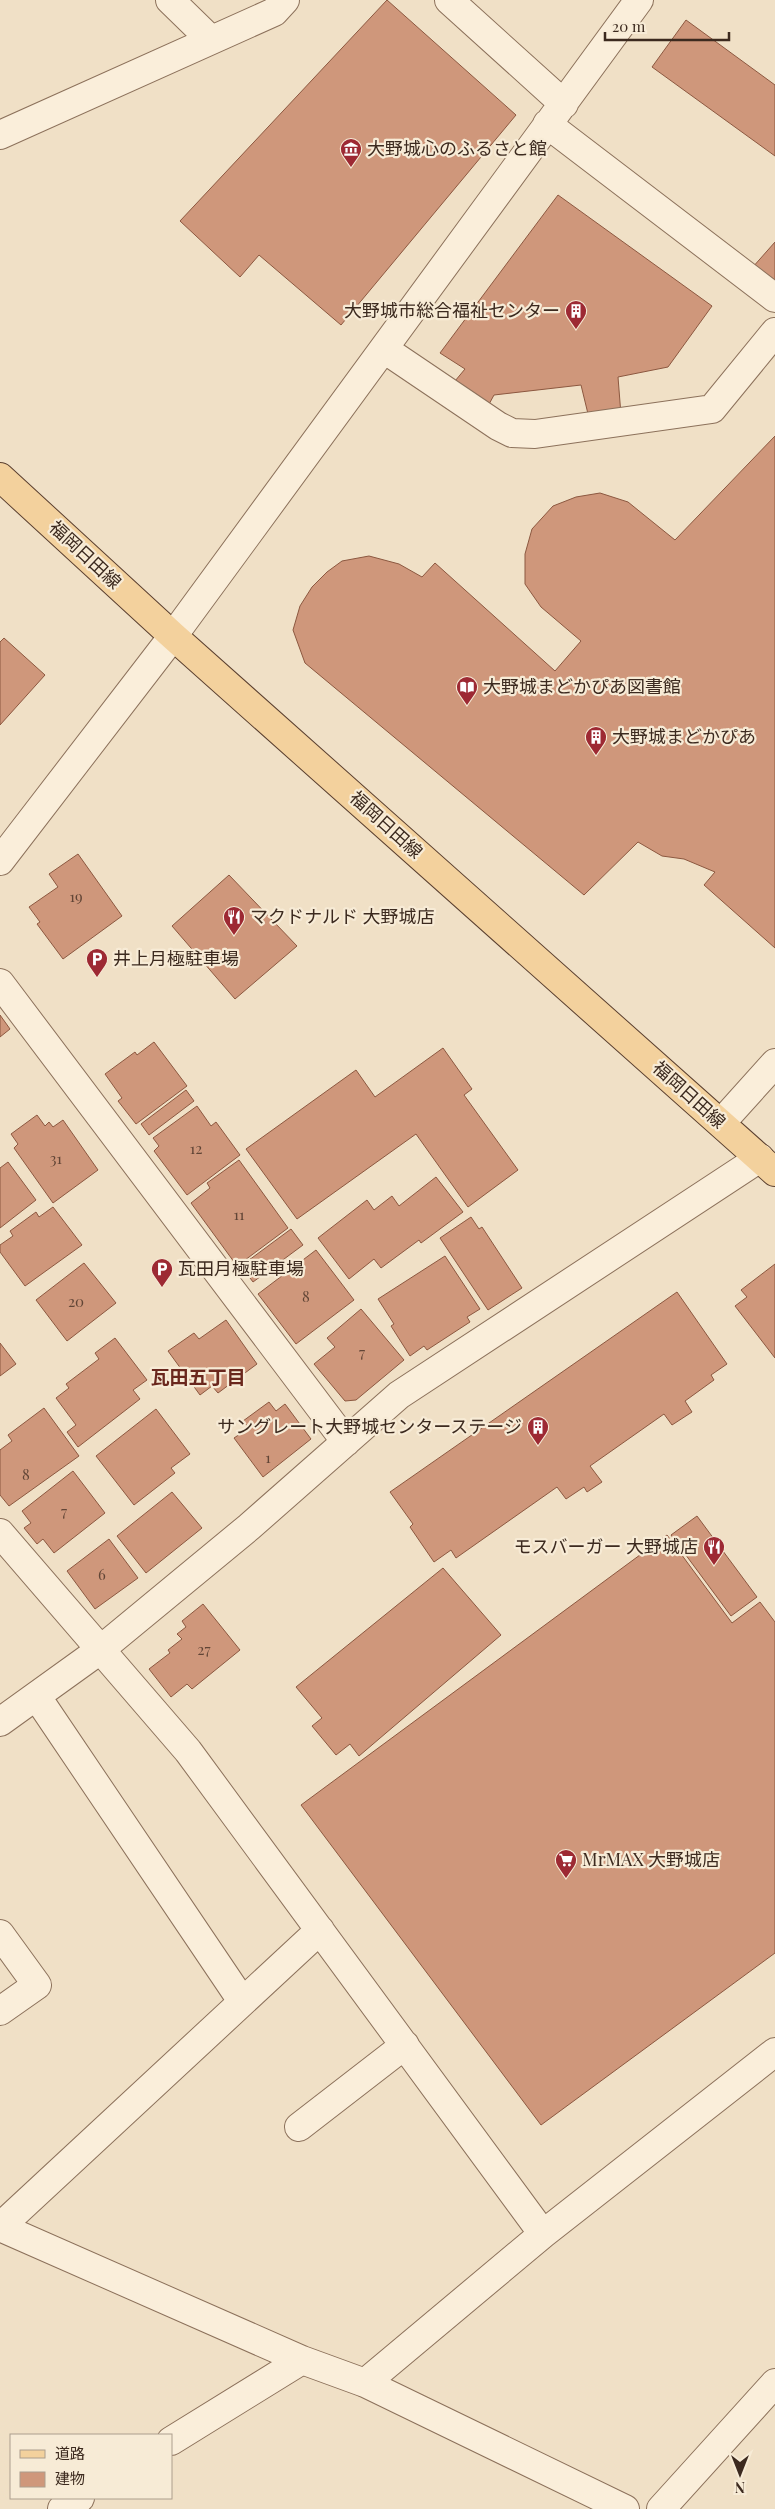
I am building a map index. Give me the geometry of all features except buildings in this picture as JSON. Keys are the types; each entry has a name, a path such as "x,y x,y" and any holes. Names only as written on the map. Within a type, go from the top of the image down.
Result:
{"main road":[{"name":"福岡日田線","path":"0,476 174,636 768,1165"}],"street":[{"path":"170,0 210,40"},
{"path":"2,131 274,12 285,0"},
{"path":"449,0 555,114 775,298"},
{"path":"0,861 174,636 639,0"},
{"path":"384,349 498,426 512,433 534,434 712,409 775,332"},
{"path":"0,983 346,1442"},
{"path":"721,1123 775,1063"},
{"path":"0,1722 100,1650 249,1527 399,1395 768,1165"},
{"path":"0,1533 188,1751 543,2234"},
{"path":"37,1697 242,2001"},
{"path":"320,1930 0,2227 302,2360 365,2383 626,2509"},
{"path":"0,1934 37,1986 0,2011"},
{"path":"299,2127 405,2045"},
{"path":"365,2383 543,2234 775,2052"},
{"path":"172,2440 302,2360"},
{"path":"661,2509 775,2383"},
{"path":"62,2509 78,2499"}],"place":[{"name":"大野城心のふるさと館","path":"351,168"},
{"name":"大野城市総合福祉センター","path":"576,330"},
{"name":"大野城まどかぴあ図書館","path":"467,706"},
{"name":"大野城まどかぴあ","path":"596,756"},
{"name":"マクドナルド 大野城店","path":"234,936"},
{"name":"井上月極駐車場","path":"97,978"},
{"name":"瓦田月極駐車場","path":"162,1288"},
{"name":"サングレート大野城センターステージ","path":"538,1446"},
{"name":"モスバーガー 大野城店","path":"714,1566"},
{"name":"MrMAX 大野城店","path":"566,1879"}],"district":[{"name":"瓦田五丁目","path":"198,1377"}]}
